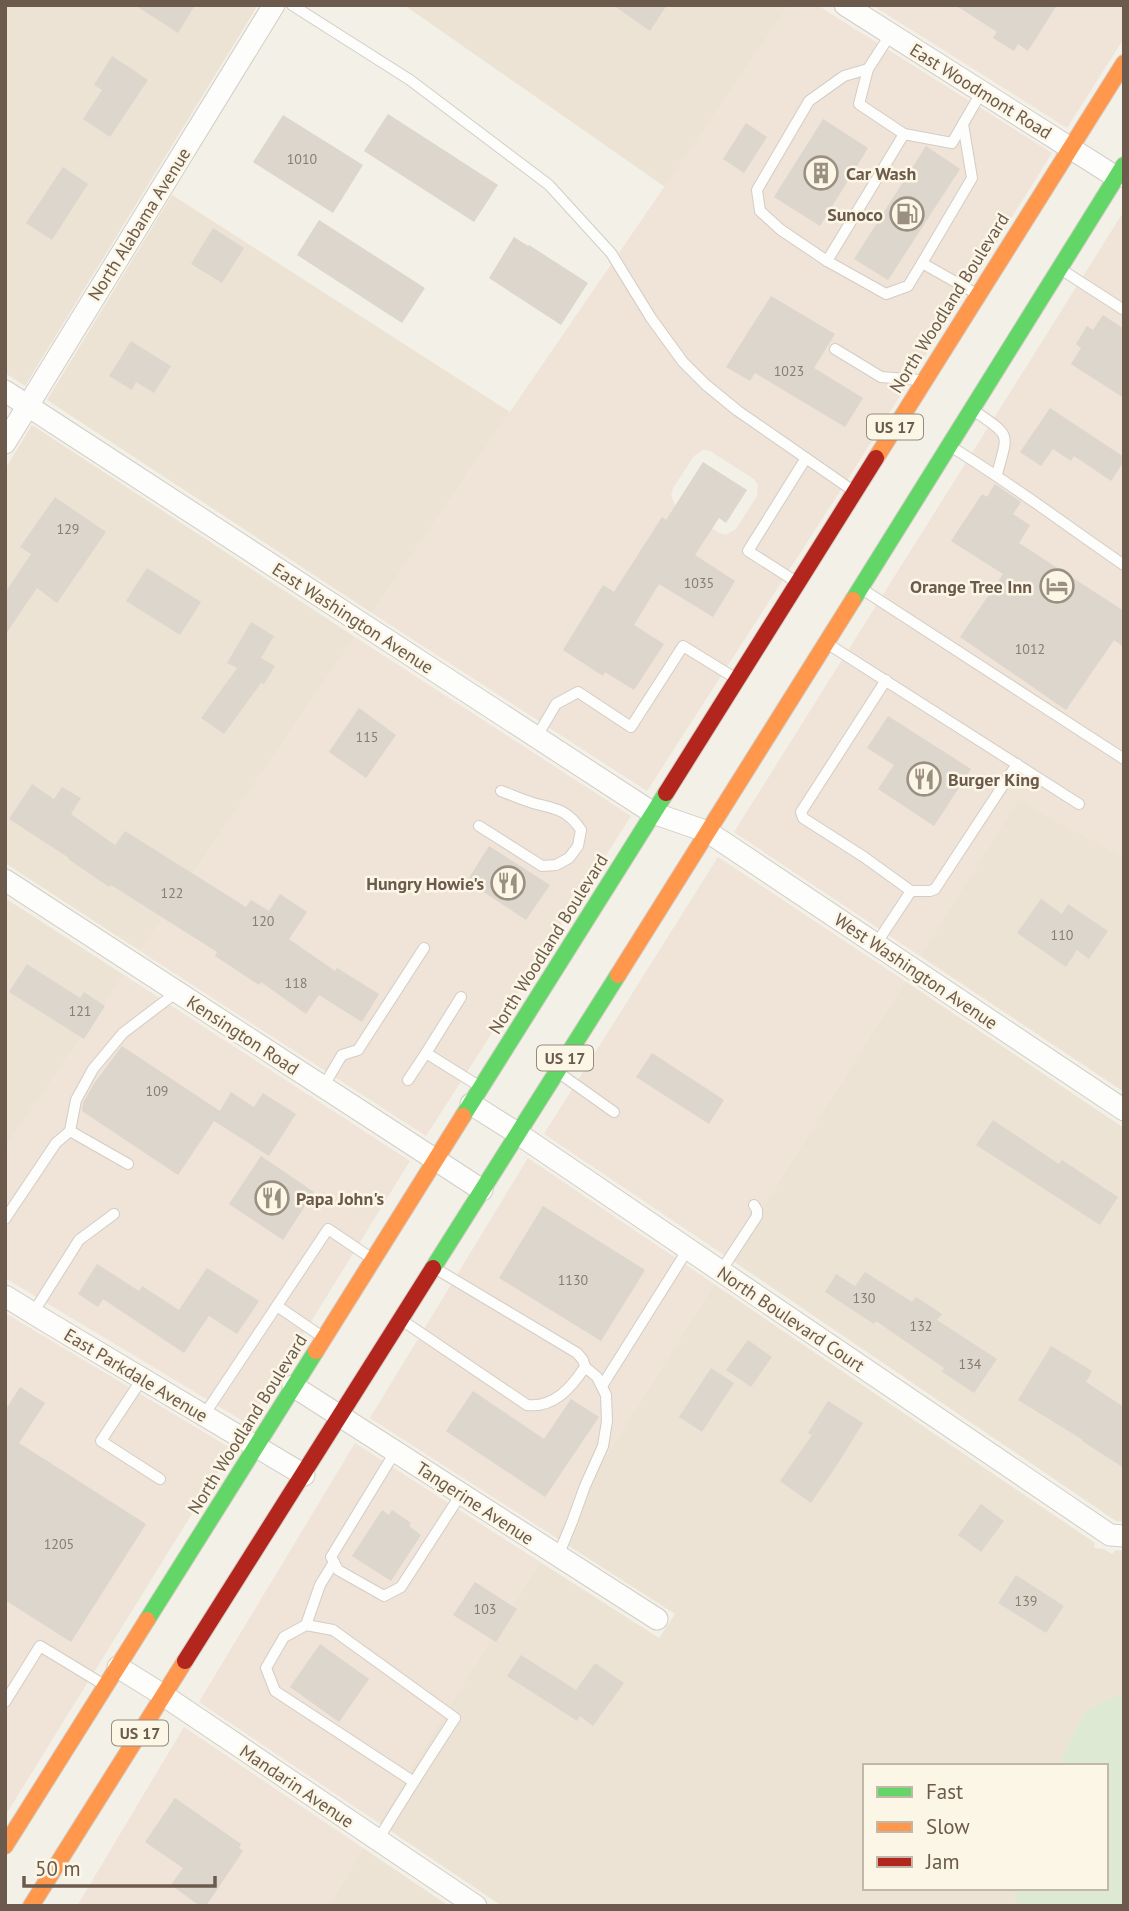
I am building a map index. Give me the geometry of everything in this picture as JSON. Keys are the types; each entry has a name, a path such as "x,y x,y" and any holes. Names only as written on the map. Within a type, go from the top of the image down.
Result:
{"main road":[{"name":"North Woodland Boulevard","path":"7,1838 118,1667 1124,63"},
{"name":"US 17","path":"31,1906 708,832 1059,269 1121,175"}],"street":[{"name":"North Alabama Avenue","path":"5,443 274,5"},
{"name":"East Woodmont Road","path":"845,5 1070,147 1121,175"},
{"name":"East Washington Avenue","path":"5,391 653,813 708,832"},
{"name":"West Washington Avenue","path":"708,832 1124,1110"},
{"name":"Kensington Road","path":"5,880 482,1190"},
{"name":"North Boulevard Court","path":"476,1096 517,1133 1117,1536"},
{"name":"East Parkdale Avenue","path":"5,1296 303,1475"},
{"name":"Tangerine Avenue","path":"293,1386 657,1619"},
{"name":"Mandarin Avenue","path":"118,1667 476,1906"}],"lane":[{"path":"292,5 410,80 549,185 611,253 651,318 683,362 738,411 855,492"},
{"path":"890,35 868,69 859,104 904,134 952,142 982,91"},
{"path":"868,69 844,76 809,101 757,190 760,211 781,230 827,261 886,295 908,286 972,178 963,124"},
{"path":"827,261 904,134"},
{"path":"922,262 977,295"},
{"path":"1059,269 1124,310"},
{"path":"835,349 881,377 924,381"},
{"path":"972,409 1004,433 1006,440 997,474"},
{"path":"949,445 997,474 1053,517 1124,565"},
{"path":"797,583 748,551 806,458"},
{"path":"860,588 1124,759"},
{"path":"826,643 1079,804"},
{"path":"536,738 556,704 578,692 631,727 683,646 737,679"},
{"path":"886,680 801,812 803,818 911,891 935,889 1017,764"},
{"path":"479,826 542,866 556,865 569,858 578,846 581,830 573,818 557,808 532,803 502,791"},
{"path":"876,944 911,891"},
{"path":"323,1087 342,1055 358,1050 424,948"},
{"path":"5,1220 55,1143 71,1131 76,1100 93,1069 123,1033 177,992"},
{"path":"408,1080 461,997"},
{"path":"426,1053 476,1096"},
{"path":"556,1072 614,1112"},
{"path":"71,1131 128,1164"},
{"path":"721,1271 757,1216 754,1205"},
{"path":"33,1313 79,1240 114,1214"},
{"path":"204,1415 328,1229 373,1259"},
{"path":"602,1386 688,1249"},
{"path":"433,1267 578,1353 585,1367 597,1377 606,1395 607,1421 603,1446 558,1556"},
{"path":"276,1306 324,1338"},
{"path":"400,1319 527,1405 539,1407 560,1396 573,1385 585,1367"},
{"path":"142,1378 101,1441 160,1479"},
{"path":"395,1452 331,1557 338,1570 384,1596 393,1592 401,1587 461,1494"},
{"path":"306,1625 320,1585 334,1562"},
{"path":"378,1840 456,1717 333,1630 306,1625 284,1637 266,1668 275,1691 414,1782"},
{"path":"5,1702 40,1646 106,1686"}],"shaded area":[{"path":"5,5 258,5 25,386 5,373"},
{"path":"404,5 789,5 665,187"},
{"path":"789,5 817,5 1052,153 853,471 647,791 372,613","holes":["703,450 710,451 754,479 758,485 757,496 736,529 726,535 675,505 671,496 673,488 694,456"]},
{"path":"872,5 1124,5 1124,38 1067,128"},
{"path":"172,195 510,412 372,613 47,400"},
{"path":"1124,211 1124,857 1018,801 920,956 734,832"},
{"path":"32,425 355,637 140,951 5,863 5,469"},
{"path":"355,637 631,816 426,1136 140,951"},
{"path":"1018,800 1124,857 1124,1092 920,956"},
{"path":"718,857 905,981 730,1259 544,1134"},
{"path":"5,898 124,975 5,1148"},
{"path":"124,975 410,1161 248,1424 5,1278 5,1148"},
{"path":"905,981 1124,1128 1124,1522 1116,1521 730,1259"},
{"path":"528,1158 714,1284 555,1537 370,1418"},
{"path":"714,1284 1095,1543 1094,1548 1104,1549 1112,1554 1116,1550 1124,1551 1124,1692 1085,1711 1059,1764 863,1764 863,1890 1015,1890 1014,1895 1018,1906 502,1906 379,1823 540,1562 659,1638 675,1614 555,1537"},
{"path":"5,1313 232,1449 5,1816"},
{"path":"355,1443 540,1562 379,1823 199,1702"},
{"path":"184,1727 363,1848 329,1906 77,1906"},
{"path":"363,1848 449,1906 329,1906"}],"green space":[{"path":"1124,1692 1124,1906 1018,1906 1014,1895 1015,1890 1108,1890 1108,1764 1059,1764 1085,1711"}],"building":[{"path":"135,5 195,5 178,33"},
{"path":"613,5 667,5 650,31"},
{"path":"955,5 1057,5 1028,51 1018,44 1014,51 993,38 997,32"},
{"path":"112,56 148,80 110,137 83,119 102,90 94,85"},
{"path":"388,114 498,185 474,222 364,151"},
{"path":"283,115 363,165 333,213 253,162"},
{"name":"Car Wash","path":"823,119 868,148 820,226 774,197"},
{"path":"746,123 767,137 744,173 723,159"},
{"name":"Sunoco","path":"926,146 960,169 888,280 854,259"},
{"path":"63,167 88,184 52,240 26,223"},
{"path":"319,220 425,288 402,323 297,255"},
{"path":"213,228 244,248 222,283 191,264"},
{"path":"514,237 588,283 561,325 489,278"},
{"path":"771,296 835,334 814,368 863,398 845,427 755,373 750,381 726,367"},
{"path":"1103,315 1124,329 1124,398 1071,364 1081,348 1076,344 1087,326 1093,330"},
{"path":"131,341 171,366 154,393 136,382 132,390 109,376"},
{"path":"1050,408 1124,457 1111,481 1074,456 1071,461 1053,449 1041,466 1020,452"},
{"path":"703,462 747,490 726,523 719,518 695,555 735,581 713,617 659,584 634,625 664,644 634,690 605,672 603,676 563,650 603,585 614,592 662,517 666,520"},
{"path":"995,484 1021,502 1013,514 1030,525 1019,543 1124,611 1124,647 1114,640 1066,710 960,637 1003,574 951,541 982,494 987,497"},
{"path":"55,497 106,532 57,603 37,588 5,635 5,593 31,554 20,547"},
{"path":"147,568 201,602 180,635 126,601"},
{"path":"251,622 274,636 261,658 275,666 224,734 201,718 237,668 227,663"},
{"path":"359,708 396,735 366,778 329,752"},
{"name":"Burger King","path":"888,716 971,769 934,826 878,789 894,765 867,748"},
{"path":"32,784 54,799 62,787 81,798 71,814 115,845 125,831 246,907 251,900 269,911 280,894 307,912 289,939 335,971 337,968 379,994 362,1022 319,995 306,1014 261,982 259,985 215,956 217,952 111,885 109,887 9,819"},
{"name":"Hungry Howie's","path":"489,846 550,885 526,920 467,881"},
{"path":"1041,899 1062,914 1068,904 1108,931 1089,959 1077,950 1066,967 1017,933"},
{"path":"27,964 80,998 84,992 105,1006 84,1039 9,992"},
{"path":"122,1046 220,1111 231,1092 254,1107 263,1093 296,1114 269,1156 214,1121 178,1175 82,1111 83,1103 93,1085"},
{"path":"652,1053 724,1100 709,1124 636,1077"},
{"path":"993,1120 1059,1164 1062,1160 1118,1197 1100,1225 976,1145"},
{"name":"Papa John's","path":"261,1156 314,1192 283,1240 229,1204"},
{"path":"543,1206 645,1270 601,1341 499,1278"},
{"path":"97,1264 139,1291 142,1286 179,1310 207,1268 259,1301 237,1334 209,1316 184,1353 103,1299 98,1307 78,1294"},
{"path":"865,1272 912,1302 916,1297 942,1314 937,1320 997,1359 974,1393 942,1372 944,1368 876,1321 874,1324 825,1292 836,1274 855,1286"},
{"path":"748,1340 772,1357 751,1387 726,1370"},
{"path":"1051,1346 1092,1371 1086,1382 1124,1407 1124,1468 1018,1400"},
{"path":"711,1368 734,1383 702,1432 679,1417"},
{"path":"20,1387 45,1403 19,1443 146,1524 71,1642 5,1600 5,1411"},
{"path":"473,1391 544,1439 571,1399 599,1417 545,1497 446,1431"},
{"path":"828,1401 863,1423 811,1503 780,1481 812,1435 808,1433"},
{"path":"981,1504 1004,1521 981,1552 958,1535"},
{"path":"382,1510 389,1515 392,1510 411,1523 409,1526 421,1535 391,1581 352,1556"},
{"path":"1016,1575 1064,1606 1046,1633 998,1603"},
{"path":"475,1582 517,1609 496,1642 453,1615"},
{"path":"320,1644 369,1679 339,1722 290,1687"},
{"path":"521,1655 576,1690 595,1663 624,1683 593,1726 580,1716 577,1721 507,1676"},
{"path":"175,1798 241,1844 239,1848 243,1851 206,1906 200,1906 171,1885 183,1868 145,1842"}],"traffic: fast":[{"path":"853,600 1124,165"},
{"path":"463,1116 666,793"},
{"path":"433,1268 618,975"},
{"path":"147,1620 316,1351"}],"traffic: slow":[{"path":"876,458 1124,63"},
{"path":"618,975 853,600"},
{"path":"316,1351 463,1116"},
{"path":"5,1846 147,1620"},
{"path":"31,1906 185,1661"}],"traffic: jam":[{"path":"666,793 876,458"},
{"path":"185,1661 433,1268"}],"place":[{"name":"Car Wash","path":"821,173"},
{"name":"Sunoco","path":"907,214"},
{"name":"Orange Tree Inn","path":"1057,586"},
{"name":"Burger King","path":"924,779"},
{"name":"Hungry Howie's","path":"508,883"},
{"name":"Papa John's","path":"272,1198"}]}
